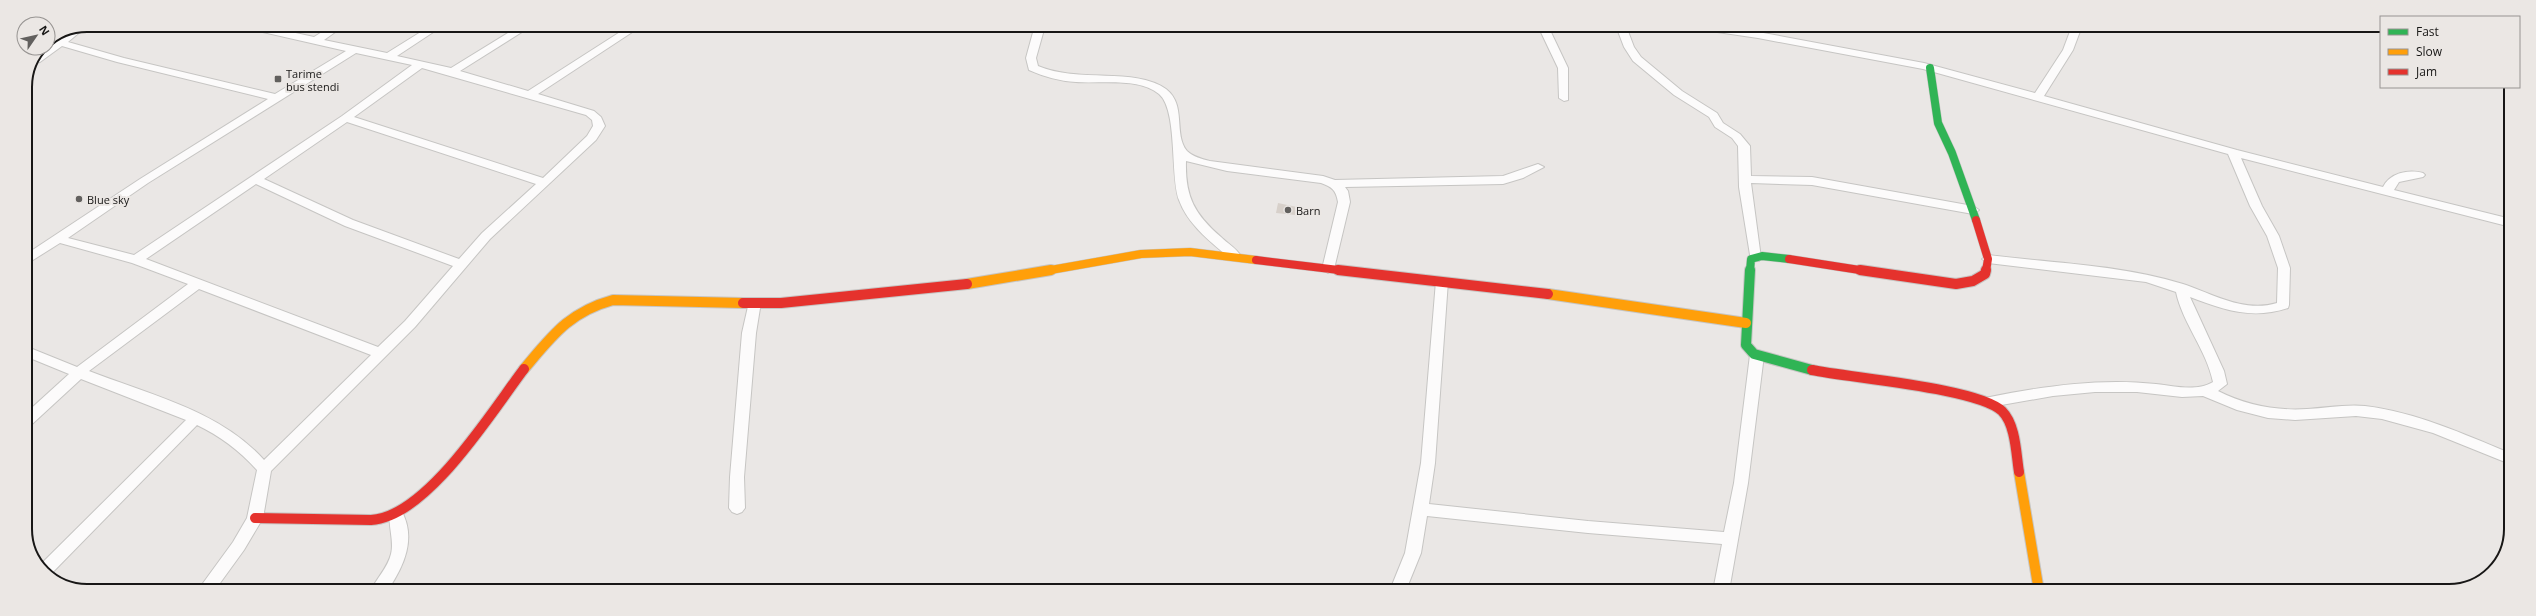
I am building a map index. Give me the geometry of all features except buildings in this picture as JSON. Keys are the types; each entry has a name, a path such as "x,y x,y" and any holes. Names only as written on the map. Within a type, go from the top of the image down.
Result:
{"street":[{"path":"210,584 235,551 255,518 259,504 264,469 438,294 460,264 486,236 592,138 599,126 597,119 590,113 452,72 277,32"},
{"path":"315,41 329,32"},
{"path":"388,57 428,32"},
{"path":"452,72 517,32"},
{"path":"530,95 627,32"},
{"path":"1038,32 1031,58 1033,68 1053,77 1126,82 1151,86 1160,90 1176,110 1177,142 1180,148 1191,161 1201,164 1299,176 1334,184 1504,180 1519,176 1538,167"},
{"path":"1546,32 1563,68 1564,98"},
{"path":"1623,32 1629,47 1637,59 1678,93 1713,115 1719,125 1740,140 1744,146 1744,178 1755,258"},
{"path":"1738,32 1930,68 2233,152 2504,222"},
{"path":"2038,97 2068,50 2075,32"},
{"path":"41,56 72,34"},
{"path":"62,43 121,60 277,98"},
{"path":"32,256 144,180 354,50"},
{"path":"136,260 346,118 420,64"},
{"path":"1930,68 1938,123 1952,153 1973,210 1988,260 1985,274 1973,281 1956,284 1779,258 1755,258 1748,264 1746,345 1757,355 1820,372 1976,397 1990,402 2001,409 2011,429 2038,584"},
{"path":"346,118 545,183"},
{"path":"1180,148 1179,178 1187,210 1202,227 1235,256"},
{"path":"1988,260 2146,278 2181,288 2226,304 2248,308 2270,310 2283,305 2284,288 2282,262 2273,236 2256,206 2233,152"},
{"path":"2388,193 2390,184 2398,177 2419,175"},
{"path":"1744,178 1812,181 1973,210"},
{"path":"256,180 342,220 460,264"},
{"path":"1328,269 1344,202 1342,191 1334,184"},
{"path":"58,239 136,260 380,353"},
{"path":"255,518 301,522 382,518 396,514 417,500 460,453 568,318 584,308 612,300 683,303 781,303 950,287 1141,254 1190,252 1235,256 1328,269 1575,297 1623,306 1746,323"},
{"path":"1400,584 1413,553 1428,463 1442,281"},
{"path":"32,416 79,373 198,283"},
{"path":"2181,288 2183,299 2214,357 2219,376 2220,384 2206,391"},
{"path":"737,508 749,333 755,302"},
{"path":"32,354 195,419 235,439 254,455 264,469"},
{"path":"1722,584 1741,483 1757,355"},
{"path":"1990,402 2027,394 2107,386 2206,391 2249,410 2306,414 2363,411 2380,414 2415,423 2504,457"},
{"path":"48,567 195,419"},
{"path":"1420,509 1588,527 1730,538"},
{"path":"383,584 395,565 401,550 402,540 396,514"}],"traffic: fast":[{"path":"1930,68 1938,123 1952,153 1976,220"},
{"path":"1789,259 1762,256 1751,259 1746,345 1754,354 1812,370"}],"traffic: slow":[{"path":"967,284 1141,254 1190,252 1256,260"},
{"path":"1548,294 1746,323"},
{"path":"524,369 553,335 572,317 597,304 613,300 743,303"},
{"path":"2019,472 2038,584"}],"traffic: jam":[{"path":"1789,259 1956,284 1973,281 1985,274 1988,259 1976,220"},
{"path":"1256,260 1548,294"},
{"path":"743,303 781,303 967,284"},
{"path":"255,518 279,520 371,520 382,519 401,511 420,497 440,477 478,431 524,369"},
{"path":"1812,370 1944,391 1991,404 2002,411 2010,424 2019,472"}],"place":[{"name":"Tarime bus stendi","path":"278,79"},
{"name":"Blue sky","path":"79,199"},
{"name":"Barn","path":"1288,210"}]}
